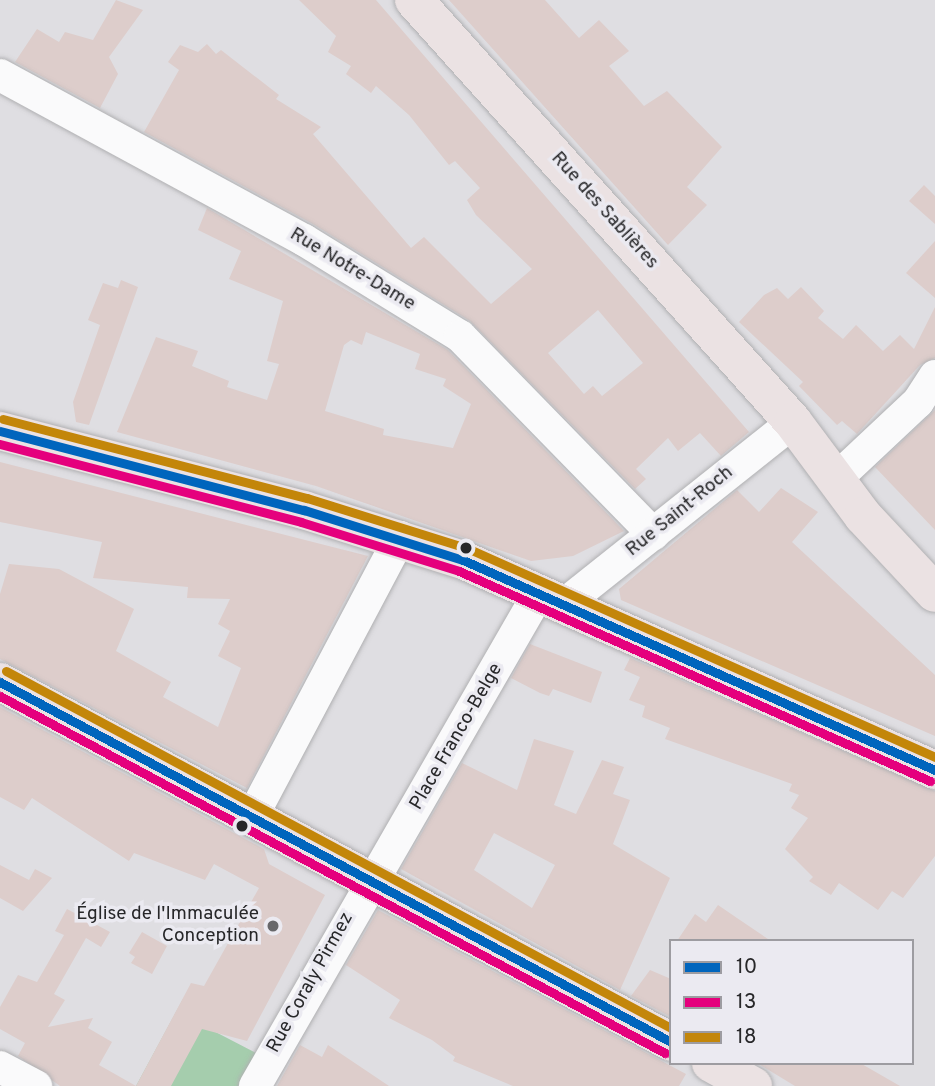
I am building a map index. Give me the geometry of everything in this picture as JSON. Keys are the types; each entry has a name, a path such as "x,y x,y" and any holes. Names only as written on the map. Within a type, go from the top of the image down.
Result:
{"main road":[{"name":"Rue des Sablières","path":"414,0 793,422 935,593"},
{"path":"0,431 400,537 554,596 935,770"},
{"path":"0,682 669,1041"},
{"path":"714,1065 753,1086"}],"street":[{"name":"Rue Notre-Dame","path":"0,75 304,240 460,336 653,534"},
{"path":"837,478 918,402 935,376"},
{"name":"Rue Saint-Roch","path":"554,596 653,534 793,422"},
{"path":"252,817 400,537"},
{"name":"Place Franco-Belge","path":"369,881 554,596"},
{"name":"Rue Coraly Pirmez","path":"255,1086 369,881"},
{"path":"0,1067 36,1086"}],"green space":[{"path":"183,999 205,1011 204,1026 256,1053 238,1086 136,1086"}],"building":[{"path":"116,0 143,10 109,57 118,74 100,108 15,62 37,29 59,42 65,32 93,40"},
{"path":"299,0 376,0 749,432 721,456 700,433 678,451 668,438 636,469 646,479 635,489 470,321 313,224 144,132 179,70 168,62 180,45 198,52 207,44 216,54 221,50 279,95 276,99 321,127 313,134 411,248 424,237 491,304 532,269 476,215 467,200 480,188 455,161 449,165 409,115 376,86 371,93 346,74 351,66 328,52 336,36","holes":["598,310 643,363 602,396 593,386 584,394 548,353"]},
{"path":"449,0 545,0 579,38 599,20 629,51 609,66 644,106 667,91 722,147 687,187 707,205 668,245"},
{"path":"924,185 935,196 935,224 909,201"},
{"path":"207,208 448,350 624,531 573,556 531,561 316,486 117,432 156,337 198,351 192,366 229,381 227,387 267,400 279,364 267,361 283,301 229,279 241,251 198,230","holes":["366,332 420,354 415,369 446,379 443,386 471,404 453,448 383,435 384,429 325,411 344,345 351,340 362,345"]},
{"path":"935,241 935,298 906,273"},
{"path":"121,280 138,287 89,425 76,422 73,402 100,325 88,320 103,283 118,288"},
{"path":"801,287 824,311 818,318 843,339 856,325 883,351 900,335 914,349 935,307 935,358 920,365 857,434 842,421 837,425 799,386 803,382 739,322 764,295 777,288 788,299"},
{"path":"935,410 935,530 875,467"},
{"path":"0,462 368,556 247,788 0,659 0,594 9,564 59,569 134,609 116,651 171,682 163,697 218,727 241,668 218,656 230,631 218,624 230,599 187,598 188,587 93,578 102,542 0,522"},
{"path":"781,488 818,512 792,542 935,675 935,736 621,600 619,589 737,490 759,512"},
{"path":"530,644 602,672 591,703 553,689 549,696 511,678"},
{"path":"630,658 935,791 935,856 903,898 892,891 878,910 839,883 831,895 809,881 813,877 785,849 808,818 791,808 799,795 789,791 792,784 665,739 670,728 642,717 645,706 629,700 640,677 624,670"},
{"path":"0,707 264,849 269,864 325,895 247,1041 202,1029 171,1086 136,1086 191,983 204,986 259,888 214,864 205,880 134,853 129,861 32,798 24,810 0,797"},
{"path":"534,739 574,751 554,805 576,814 602,760 624,767 613,794 630,800 613,844 670,878 620,990 401,869 462,763 517,790","holes":["494,833 555,865 532,908 474,870"]},
{"path":"0,865 29,880 35,869 52,878 23,911 0,898"},
{"path":"718,905 768,939 678,939 695,914 706,922"},
{"path":"67,909 110,932 101,947 86,938 54,994 65,1000 48,1027 93,1018 88,1028 112,1042 99,1065 136,1086 60,1086 18,1056 25,1043 0,1029 0,1007 18,975 37,982 64,935 55,931"},
{"path":"378,910 686,1074 679,1086 513,1086 453,1061 455,1057 432,1040 389,1018 400,1000 346,965"},
{"path":"142,932 167,946 152,974 131,963 135,957 129,953"},
{"path":"650,970 669,978 669,1016 631,996"},
{"path":"300,1045 322,1057 328,1045 389,1086 277,1086"},
{"path":"760,1065 863,1065 900,1086 795,1086"}],"transit line":[{"name":"18","path":"3,419 307,498 467,548 935,757"},
{"name":"10","path":"0,431 304,510 463,560 935,770"},
{"name":"13","path":"0,444 301,522 459,571 930,781"},
{"name":"18","path":"6,671 669,1027"},
{"name":"10","path":"0,682 669,1041"},
{"name":"13","path":"0,696 665,1053"}],"place":[{"name":"Église de l'Immaculée Conception","path":"273,926"}]}
